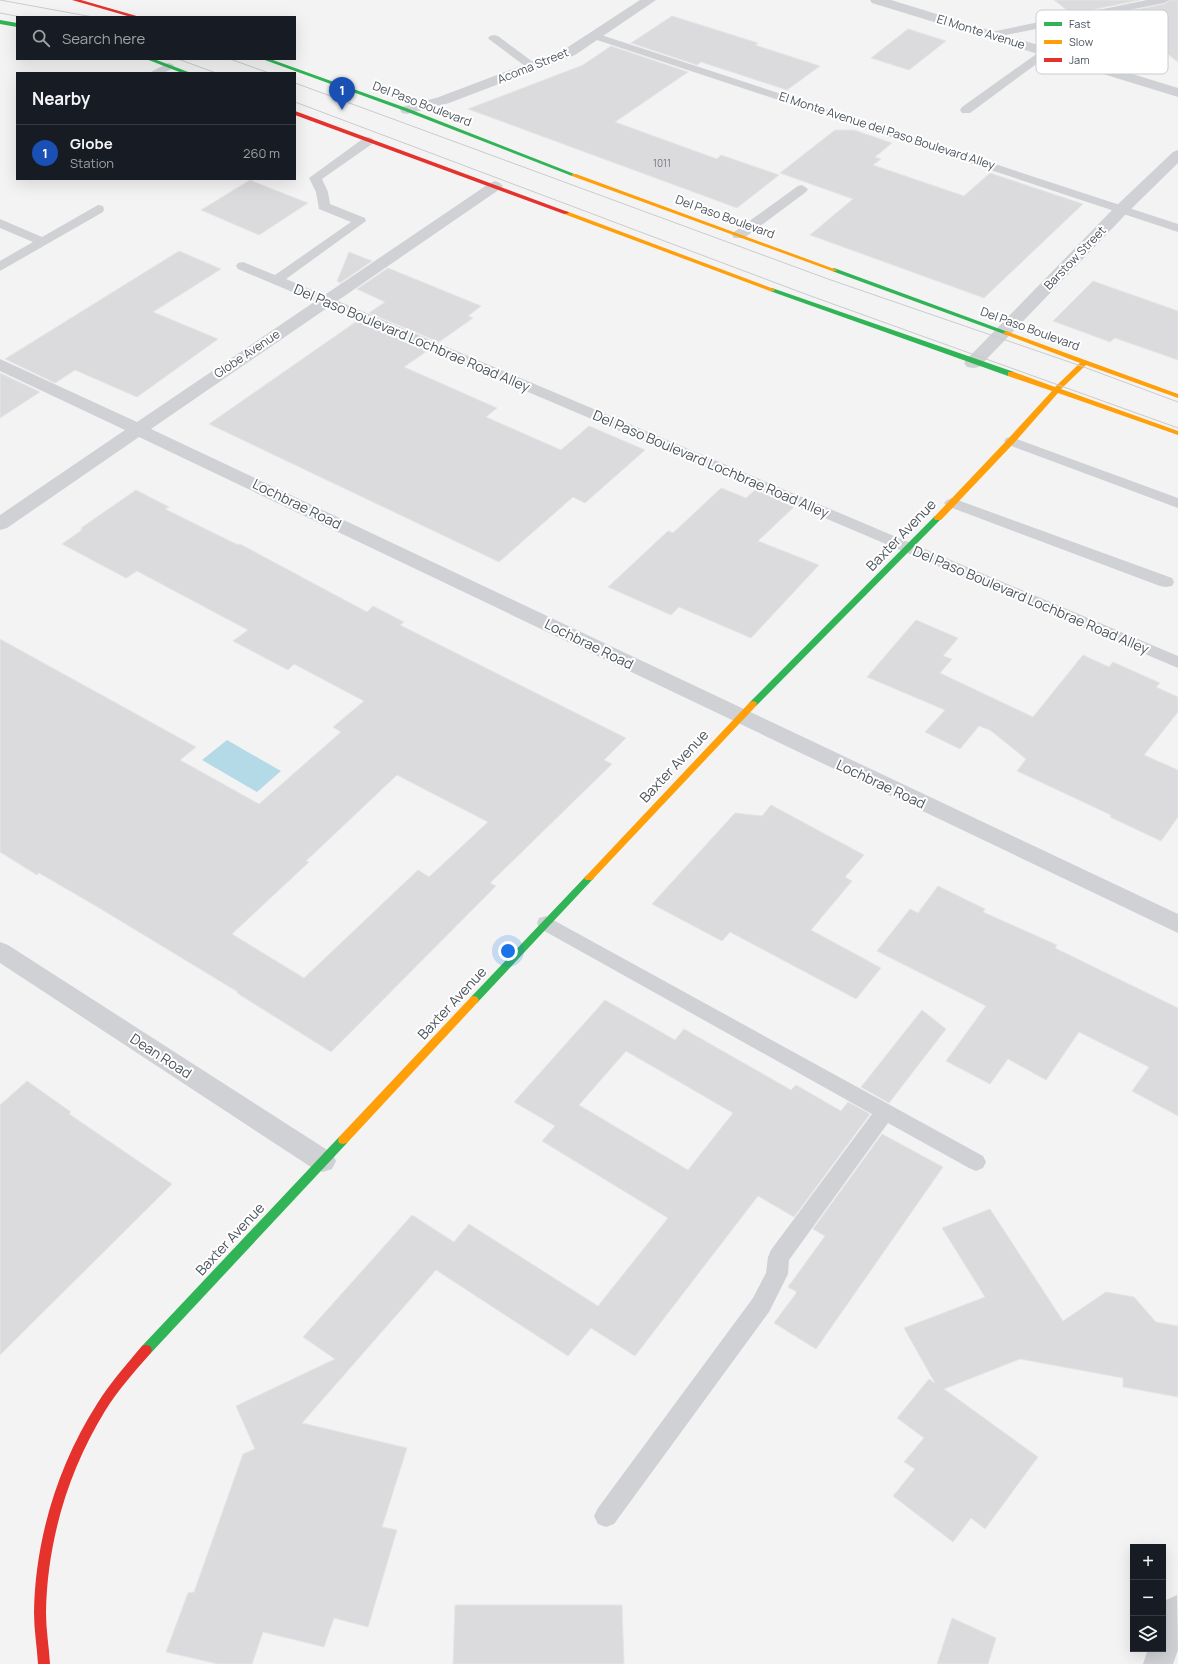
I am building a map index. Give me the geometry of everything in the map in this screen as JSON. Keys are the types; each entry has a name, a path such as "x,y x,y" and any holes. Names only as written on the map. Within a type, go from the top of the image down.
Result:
{"main road":[{"path":"70,1 133,16"},
{"path":"0,22 16,25"},
{"path":"152,60 185,72"},
{"name":"Del Paso Boulevard","path":"268,60 407,110 533,160 1178,396"},
{"path":"296,113 802,301 1178,433"},
{"name":"Baxter Avenue","path":"44,1664 40,1613 46,1553 58,1501 75,1455 101,1408 136,1360 740,717 909,548 1085,362"}],"street":[{"name":"Acoma Street","path":"407,110 444,100 534,67 570,52 649,0"},
{"name":"El Monte Avenue","path":"877,0 1036,49"},
{"name":"El Monte Avenue","path":"1117,74 1178,93"},
{"name":"Barstow Street","path":"973,362 1122,209 1178,155"},
{"name":"Globe Avenue","path":"0,524 495,186"},
{"name":"Lochbrae Road","path":"0,364 1178,924"},
{"name":"Dean Road","path":"0,951 323,1161"},
{"path":"1158,1664 1177,1610"}],"lane":[{"path":"1114,10 1164,0"},
{"path":"990,35 1036,26"},
{"name":"El Monte Avenue del Paso Boulevard Alley","path":"595,36 1178,228"},
{"path":"494,38 534,67"},
{"path":"966,110 1036,59"},
{"path":"157,72 168,66"},
{"path":"276,280 360,221 324,206 322,192 315,178 368,141"},
{"path":"739,235 802,189"},
{"path":"0,267 98,209"},
{"path":"0,223 42,242"},
{"name":"Del Paso Boulevard Lochbrae Road Alley","path":"243,266 1178,662"},
{"path":"1011,441 1178,503"},
{"path":"952,503 1166,582"},
{"path":"546,923 976,1162"},
{"path":"606,1516 761,1305 777,1274 779,1256 885,1112"}],"water":[{"path":"227,740 281,771 257,792 202,760"}],"building":[{"path":"1054,0 1140,0 1091,10 1067,10"},
{"path":"1171,0 1178,0 1178,62 1168,54 1168,10 1135,10 1164,4"},
{"path":"672,16 758,43 755,45 820,66 787,90 701,62 697,65 631,43"},
{"path":"908,29 946,41 909,70 871,58"},
{"path":"611,46 688,72 615,122 717,159 721,155 779,175 737,208 468,109 583,65"},
{"path":"835,130 854,130 892,143 875,157 881,159 873,165 964,196 990,173 1083,204 984,298 810,235 853,199 780,173"},
{"path":"250,180 308,203 259,235 201,210"},
{"path":"179,251 221,269 153,312 218,339 137,397 75,370 55,383 5,359"},
{"path":"349,252 372,261 340,283 337,281"},
{"path":"388,268 481,306 468,316 473,318 439,342 369,313 385,302 357,289"},
{"path":"1093,281 1178,311 1178,360 1115,338 1110,342 1053,321"},
{"path":"357,321 427,351 404,367 497,408 486,417 561,450 589,426 645,450 585,503 573,497 499,562 209,424"},
{"path":"0,373 40,392 0,418"},
{"path":"721,488 746,498 755,490 794,507 758,541 819,565 751,638 679,607 671,615 608,587 668,531 673,533"},
{"path":"136,490 169,507 165,509 238,545 240,544 367,612 373,606 404,622 400,625 626,738 604,760 612,764 490,883 496,886 331,1052 237,993 238,992 96,906 39,873 37,875 0,852 0,639 196,747 180,760 259,804 341,732 333,727 364,701 294,664 288,670 233,641 248,630 137,571 126,578 62,544 82,530 81,528","holes":["397,775 488,822 429,877 418,870 304,978 232,934 309,862 306,861"]},
{"path":"916,620 958,638 943,656 952,659 940,673 1033,717 1083,655 1109,667 1113,662 1160,683 1156,687 1178,697 1178,712 1144,755 1178,770 1178,817 1161,841 1110,817 1111,815 1017,771 1026,759 990,730 979,726 960,749 925,732 945,710 867,677"},
{"path":"771,805 864,855 845,877 852,881 811,930 881,968 856,999 730,932 722,941 652,904 735,813 762,816"},
{"path":"938,886 985,909 983,912 1057,945 1055,948 1178,1008 1178,1116 1132,1091 1149,1067 1079,1032 1046,1080 1008,1059 990,1084 946,1061 986,1006 877,951 910,909 918,913"},
{"path":"605,1000 675,1040 684,1029 791,1090 796,1085 841,1111 848,1102 870,1114 794,1217 758,1196 635,1356 591,1328 568,1356 436,1270 302,1423 407,1448 382,1527 397,1530 368,1627 334,1618 324,1647 263,1632 252,1664 218,1664 166,1652 188,1593 194,1592 243,1454 255,1449 236,1406 335,1359 303,1337 412,1215 454,1242 469,1224 598,1306 668,1218 542,1141 555,1126 514,1102","holes":["626,1051 733,1113 688,1170 579,1105"]},
{"path":"922,1010 946,1029 889,1103 861,1087"},
{"path":"27,1081 71,1112 69,1114 172,1184 0,1355 0,1105"},
{"path":"882,1134 943,1167 816,1349 774,1323 797,1292 788,1287 825,1236 813,1229"},
{"path":"990,1209 1063,1321 1106,1292 1134,1297 1156,1322 1178,1326 1178,1397 1123,1387 1123,1378 1020,1359 944,1389 1038,1457 985,1529 971,1518 953,1542 893,1496 915,1469 904,1462 924,1438 897,1418 929,1379 935,1383 904,1328 985,1297 942,1228"},
{"path":"455,1605 622,1605 624,1664 453,1664"},
{"path":"952,1618 996,1638 988,1664 937,1664"}],"tram line":[{"path":"0,0 88,16"},
{"path":"0,13 16,16"},
{"path":"181,60 213,72"},
{"path":"233,60 266,72"},
{"path":"296,83 828,279 1081,366 1178,402"},
{"path":"296,102 808,295 1178,428"}],"traffic: fast":[{"path":"0,22 16,25"},
{"path":"152,60 185,72"},
{"path":"268,60 407,110 574,175"},
{"path":"834,270 1006,333"},
{"path":"772,290 1011,374"},
{"path":"753,704 938,518"},
{"path":"474,1000 589,878"},
{"path":"146,1350 343,1140"}],"traffic: slow":[{"path":"574,175 834,270"},
{"path":"566,213 772,290"},
{"path":"1006,333 1178,396"},
{"path":"938,518 1011,441 1060,386 1085,362"},
{"path":"1011,374 1178,433"},
{"path":"589,878 753,704"},
{"path":"343,1140 474,1000"}],"traffic: jam":[{"path":"75,0 133,16"},
{"path":"296,113 566,213"},
{"path":"44,1664 40,1625 42,1576 48,1540 57,1505 69,1471 101,1407 122,1378 146,1350"}],"place":[{"name":"Globe","path":"342,110"}]}
